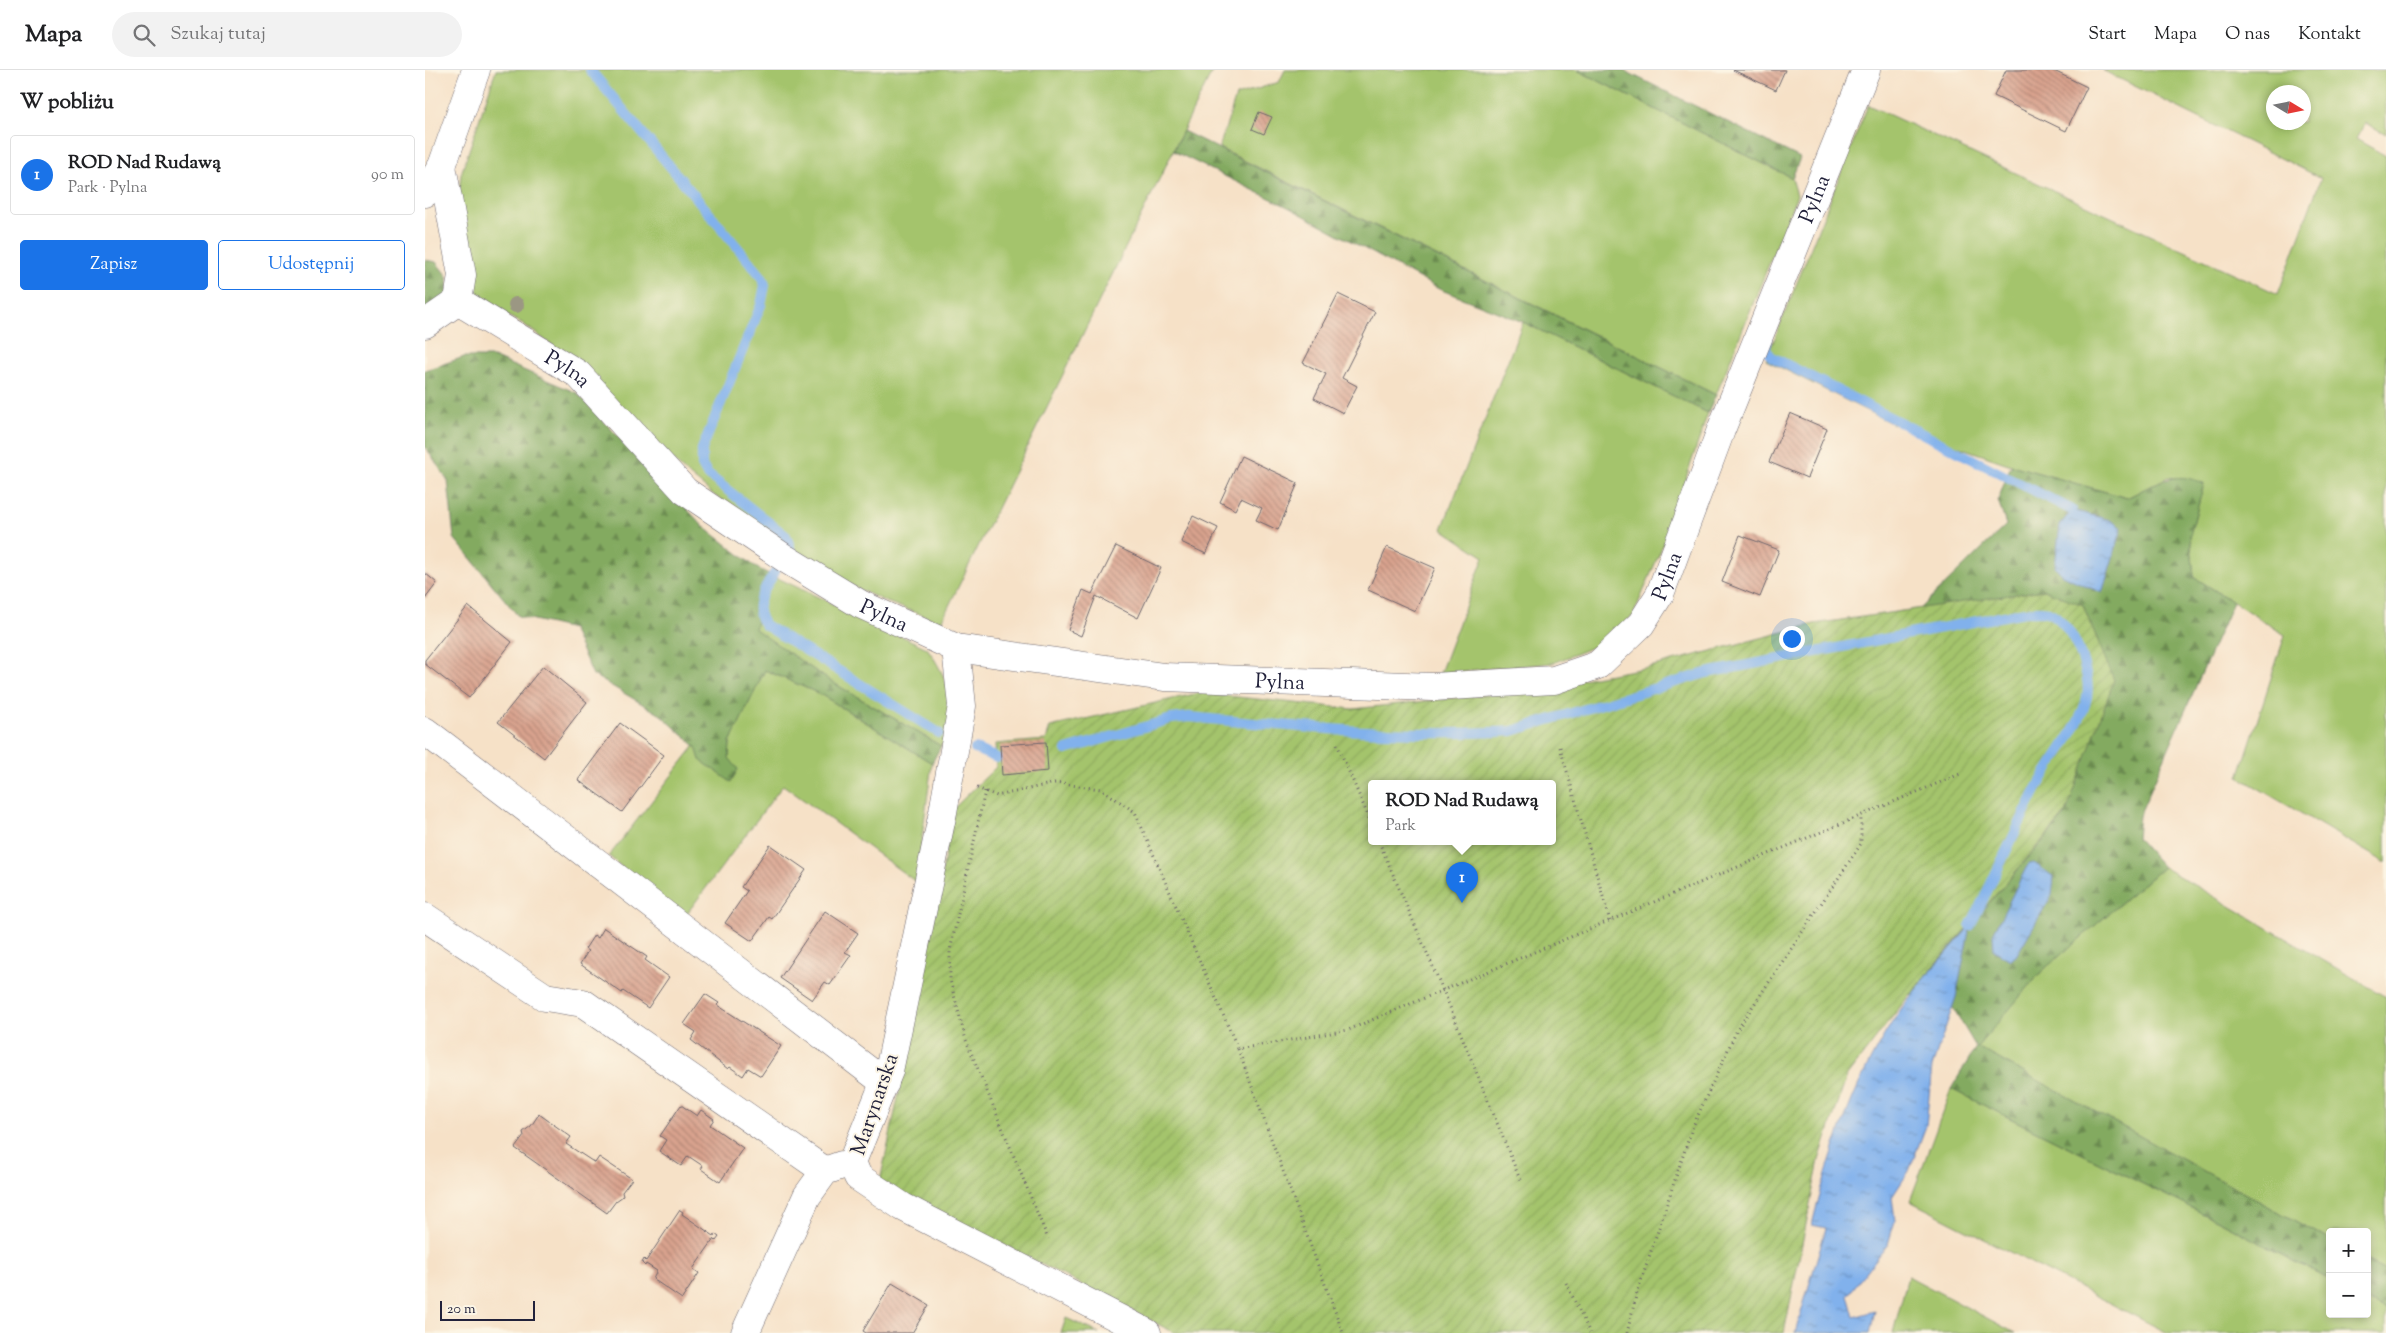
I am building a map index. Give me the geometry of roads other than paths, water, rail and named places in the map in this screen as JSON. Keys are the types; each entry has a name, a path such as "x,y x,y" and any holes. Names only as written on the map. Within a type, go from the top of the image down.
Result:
{"street":[{"path":"425,193 442,166 476,70"},
{"name":"Pylna","path":"458,301 578,374 685,492 786,559 860,604 955,648 1164,677 1404,687 1554,680 1598,665 1641,624 1660,594 1721,430 1867,70"},
{"path":"425,324 458,301 462,275 442,166"},
{"name":"Marynarska","path":"955,648 962,706 951,768 885,1082 853,1162 858,1177 903,1208 1147,1333"},
{"path":"425,731 885,1082"},
{"path":"425,917 545,997 583,1002 825,1171"},
{"path":"745,1333 807,1196 825,1171 853,1162"}],"water":[{"path":"2072,510 2110,520 2122,528 2102,593 2062,575 2055,566 2060,525"},
{"path":"2034,863 2054,877 2052,895 2016,956 2010,960 1994,950 1993,934 2026,868 2029,864"},
{"path":"1970,926 1956,997 1932,1067 1926,1126 1909,1171 1892,1197 1895,1221 1888,1244 1848,1295 1854,1317 1875,1311 1870,1333 1795,1333 1826,1228 1812,1225 1834,1147 1854,1096 1877,1047 1891,1024 1919,986"}],"waterway":[{"path":"590,70 762,277 765,285 761,305 702,449 702,465 707,474 786,536 790,547"},
{"path":"1767,340 1766,350 1772,357 2072,510"},
{"path":"775,572 763,591 759,604 759,611 765,625 939,733"},
{"path":"1066,750 1171,719 1189,717 1310,728 1391,732 1472,733 1512,731 1706,673 2025,612 2048,612 2057,617 2065,626 2078,649 2086,675 2087,697 2079,720 2040,783 1970,926"},
{"path":"975,749 997,758"}],"place":[{"name":"ROD Nad Rudawą","path":"1462,903"}]}
